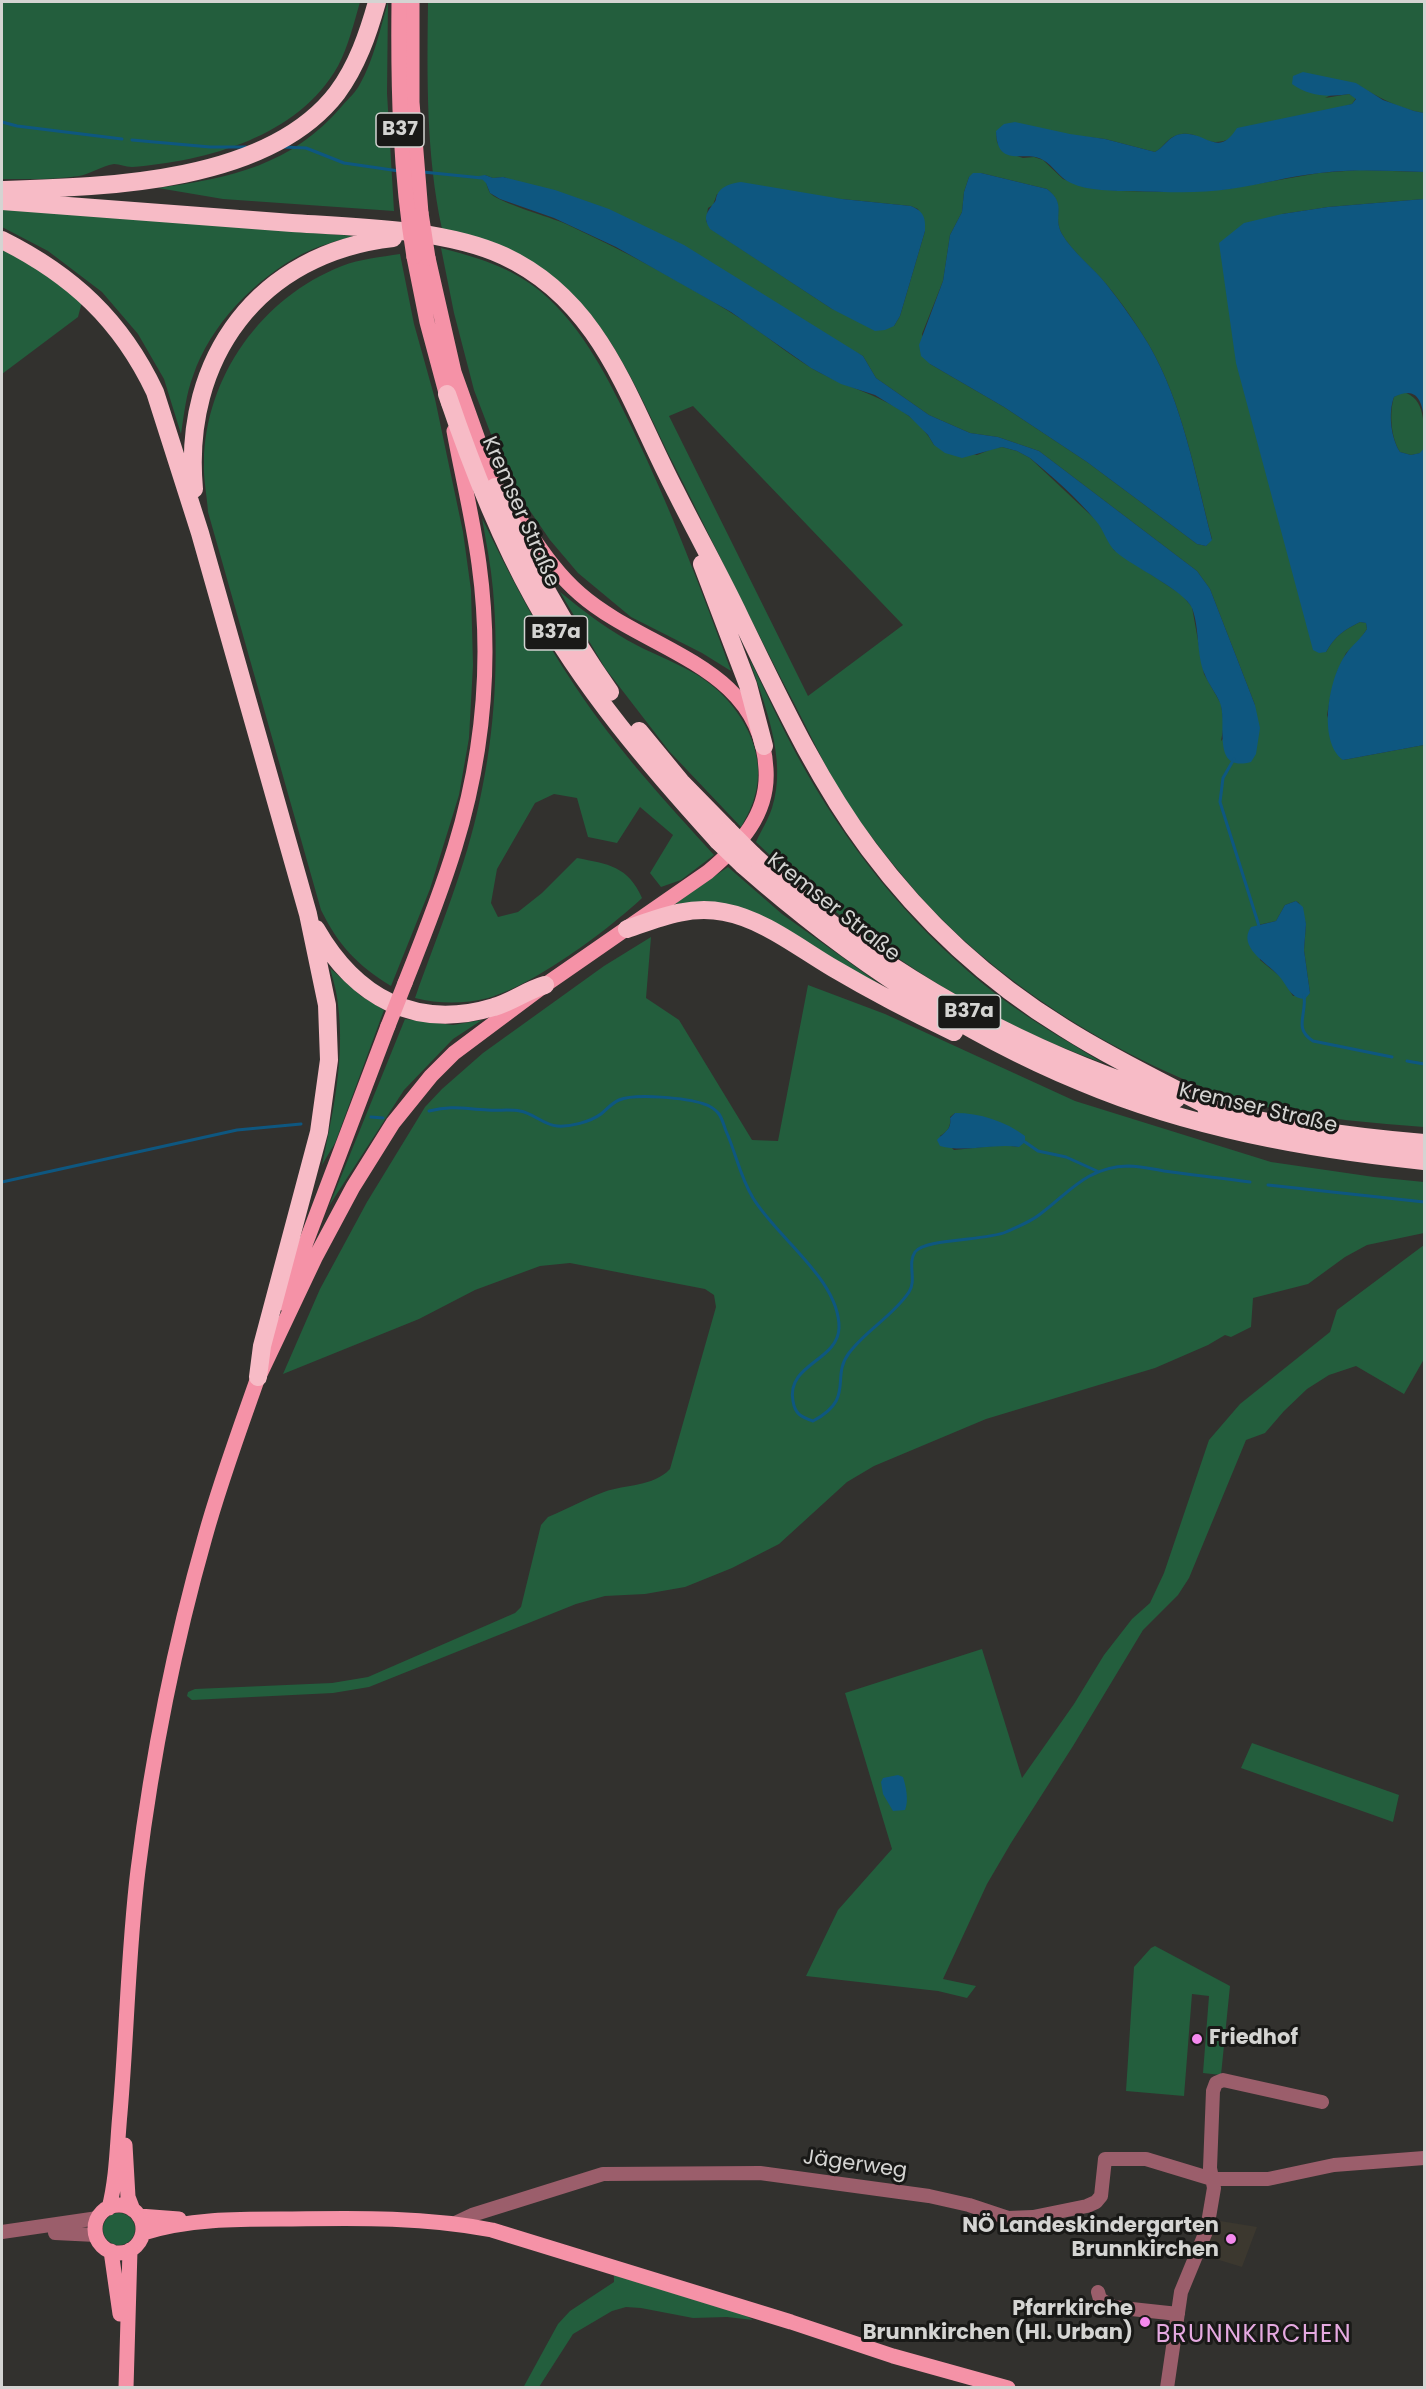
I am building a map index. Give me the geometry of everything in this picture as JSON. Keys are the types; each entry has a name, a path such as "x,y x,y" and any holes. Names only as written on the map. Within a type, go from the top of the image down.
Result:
{"highway":[{"path":"2,190 108,183 188,173 259,152 297,131 318,114 336,93 352,68 365,40 377,2"},
{"path":"2,201 309,224 445,238 485,248 525,267 543,279 575,308 590,326 618,372 674,489 708,552 808,755 848,819 899,886 960,950 1024,1002 1110,1056 1218,1111"},
{"path":"200,533 192,469 194,424 211,364 235,325 252,305 283,278 328,253 374,240 445,238"},
{"path":"2,240 66,278 103,313 133,351 145,372 162,410 200,533 308,914 327,1005 329,1031 327,1084 317,1142 262,1347 258,1377"},
{"name":"Kremser Straße","path":"447,394 470,461 491,511 534,599 585,678 648,764 822,933 900,987 976,1031 1081,1082 1170,1113 1269,1131 1425,1143"},
{"name":"Kremser Straße","path":"495,487 545,588 594,669 648,743 723,836"},
{"path":"674,489 748,685 764,746"},
{"name":"Kremser Straße","path":"748,860 832,923 923,986 967,1011 1074,1063 1149,1091 1218,1111 1269,1131 1328,1149 1425,1161"},
{"path":"627,929 672,913 688,910 724,912 741,917 935,1023 1061,1077 1081,1082"},
{"path":"308,914 328,949 351,977 378,996 414,1011 441,1014 476,1012 512,1000 545,985"}],"main road":[{"name":"B37","path":"399,2 401,151 421,257 454,372 495,487"},
{"name":"B37","path":"412,2 411,60 421,257 427,321 447,394"},
{"path":"123,2080 128,2197 143,2233 139,2243 123,2253 103,2247 96,2235 114,2188 135,1891 151,1779 165,1703 205,1538 258,1377 286,1294 441,891 467,805 474,771 484,693 485,653 480,565 447,394"},
{"path":"258,1377 335,1218 393,1123 431,1076 454,1053 545,985 726,858 755,821 765,790 767,776 764,746 748,710 739,697 724,682 705,669 629,629 579,594 538,549 495,487"},
{"path":"104,2213 119,2206 136,2213 212,2221 326,2219 456,2223 492,2230 791,2322 893,2356 1008,2388"},
{"path":"143,2233 212,2221"},
{"path":"126,2388 130,2250"},
{"path":"111,2251 126,2358"}],"street":[{"path":"1167,2388 1181,2292 1207,2229 1214,2188 1210,2168 1213,2091 1216,2083 1223,2080 1322,2102"},
{"name":"Jägerweg","path":"456,2223 472,2215 587,2178 621,2173 784,2175 815,2182 929,2196 1012,2218 1033,2217 1087,2206 1096,2202 1101,2196 1105,2159 1146,2158 1212,2179"},
{"path":"1212,2179 1268,2180 1334,2165 1425,2158"},
{"path":"2,2233 104,2213"},
{"path":"2,2233 53,2232 96,2235"},
{"path":"1098,2292 1100,2299 1113,2307 1178,2314"}],"shaded area":[{"name":"NÖ Landeskindergarten Brunnkirchen","path":"1214,2220 1257,2227 1242,2267 1206,2256"}],"green space":[{"path":"2,2 360,2 348,43 338,66 321,90 299,111 275,128 248,141 190,159 132,167 114,164 79,176 2,179"},
{"path":"388,2 387,93 394,211 223,199 158,188 211,179 259,165 281,155 323,126 360,84 373,54"},
{"path":"428,2 1424,2 1424,113 1388,102 1355,83 1325,98 1349,94 1356,98 1352,104 1222,141 1209,141 1191,134 1177,135 1155,152 1105,139 996,132 997,142 1002,151 1023,158 1034,157 1043,160 1063,179 1085,187 1120,191 1174,192 1227,189 1319,173 1359,170 1424,172 1424,199 1328,207 1282,214 1326,652 1336,638 1354,625 1360,622 1366,623 1367,629 1346,653 1337,672 1327,715 1343,760 1424,745 1424,1127 1295,1113 1245,1102 1177,1076 1133,1055 1047,1005 1006,976 968,944 902,875 875,842 835,783 632,379 607,337 564,286 533,263 480,238 442,229 430,144","holes":["981,173 1047,189 1053,195 1058,206 1058,222 1062,234 1118,299 1149,345 1161,368 1171,391 1194,465 1212,539 1206,546 1197,544 1087,462 1004,407 930,364 922,334 943,281 950,235 962,212 964,192 969,177","485,175 493,178 504,177 863,356 876,378 929,415 970,433 998,437 1039,451 1197,571 1210,589 1255,705 1221,741 1224,725 1221,704 1204,674 1192,607 1182,595 1114,550 1098,522 1030,458 1002,447 977,455 934,445 923,430 896,407 813,369 741,319 649,265 566,224 495,197 490,193","717,194 842,199 911,206 918,209 925,231 900,316 894,326 832,309 711,229 706,221 708,208 713,205","693,406 903,625 808,696 669,416","1296,901 1299,903 1306,924 1304,950 1310,993 1293,996 1282,978 1260,960 1258,925 1276,921 1285,905"]},
{"path":"2,209 354,236 302,254 268,276 236,305 201,357 189,390 181,434 164,379 138,334 102,292 48,251 2,227"},
{"path":"2,245 83,298 78,317 2,374"},
{"path":"441,248 493,264 517,275 556,306 582,338 615,392 660,489 731,671 702,653 631,617 578,573 550,540 508,479 474,390 454,313"},
{"path":"400,254 414,324 435,399 463,532 471,590 473,665 469,738 459,795 430,889 391,986 358,962 342,944 321,910 208,512 204,468 207,430 215,400 227,371 243,344 263,319 313,280 342,266"},
{"path":"1403,392 1411,395 1420,406 1424,430 1424,448 1421,453 1411,455 1400,452 1395,440 1392,403 1394,397"},
{"path":"482,518 537,624 590,709 641,773 714,855 681,880 661,887 650,873 673,835 640,807 617,843 588,837 577,798 554,794 535,803 497,869 491,903 498,917 518,912 542,893 577,858 616,868 630,879 642,898 590,941 527,982 488,998 442,1002 415,998 467,850 480,799 489,747 496,642 492,581"},
{"path":"560,592 618,635 708,682 736,710 754,745 758,764 758,783 753,802 741,827 669,751 605,668"},
{"path":"749,658 792,747 817,791 858,851 904,908 928,934 996,994 1103,1063 1007,1022 918,971 834,911 756,842 772,808 777,770 772,732"},
{"path":"728,867 782,914 892,993 706,902 674,904"},
{"path":"651,937 646,998 679,1020 752,1140 778,1141 808,985 885,1014 1075,1101 1271,1162 1424,1182 1424,1233 1367,1245 1345,1257 1308,1284 1253,1298 1251,1327 1231,1337 1225,1335 1155,1368 986,1419 874,1466 847,1482 779,1544 732,1568 685,1587 645,1594 605,1596 576,1604 369,1687 333,1693 192,1700 187,1696 188,1692 195,1689 332,1683 368,1677 515,1613 521,1607 541,1525 548,1517 612,1489 656,1479 670,1469 716,1307 714,1295 705,1289 570,1263 540,1266 475,1290 419,1319 283,1374 320,1289 367,1202 425,1107 483,1053 604,966","holes":["955,1113 1019,1147 1003,1145 954,1150 940,1136 948,1128 950,1117"]},
{"path":"330,968 361,996 384,1010 335,1143 322,1165 334,1105 340,1045 337,1000"},
{"path":"405,1019 453,1025 482,1020 453,1039 404,1090 329,1206"},
{"path":"1424,1245 1424,1359 1404,1394 1356,1366 1329,1375 1307,1389 1265,1433 1246,1440 1189,1578 1178,1595 1143,1630 987,1884 943,1979 976,1986 967,1998 938,1991 806,1976 838,1910 892,1849 845,1693 982,1649 1022,1778 1074,1704 1104,1655 1132,1619 1150,1603 1164,1573 1209,1440 1240,1404 1330,1332 1337,1310"},
{"path":"1252,1743 1399,1795 1393,1822 1241,1768"},
{"path":"1155,1946 1230,1986 1221,2075 1203,2073 1209,1996 1192,1994 1184,2096 1126,2091 1134,1967"},
{"path":"119,2213 131,2217 135,2229 131,2241 119,2245 107,2241 103,2229 107,2217"},
{"path":"614,2275 745,2315 753,2320 727,2317 693,2318 626,2307 612,2311 573,2334 539,2387 523,2388 558,2324 570,2311 614,2282"}],"water":[{"path":"1303,72 1356,83 1383,100 1424,113 1424,172 1333,172 1206,192 1110,191 1085,188 1071,183 1043,160 1036,157 1007,154 1001,150 998,143 996,131 1004,124 1015,122 1105,139 1155,152 1178,135 1190,134 1211,142 1224,142 1237,128 1352,104 1356,99 1349,94 1319,95 1292,84 1293,76"},
{"path":"973,173 1047,189 1057,200 1058,222 1062,234 1107,285 1149,345 1171,391 1187,440 1212,540 1206,546 1197,544 1087,462 1004,407 930,364 921,356 919,345 943,281 950,235 962,212 964,192 969,177"},
{"path":"485,175 493,178 503,177 555,190 609,209 684,245 863,356 876,378 929,415 970,433 998,437 1039,451 1197,571 1210,589 1255,705 1260,728 1256,754 1251,762 1238,763 1230,760 1225,753 1220,703 1202,667 1194,616 1187,601 1116,552 1089,512 1030,458 1002,447 962,458 945,453 934,445 928,435 909,416 875,395 841,384 811,368 731,312 616,247 554,218 500,199 490,193 486,183 479,176"},
{"path":"741,182 842,199 911,206 921,212 925,222 925,231 900,316 894,326 875,331 832,309 710,229 706,216 717,195 721,189"},
{"path":"1424,199 1424,419 1419,401 1413,394 1408,393 1394,397 1391,418 1394,440 1400,452 1411,455 1420,453 1424,448 1424,745 1343,760 1335,751 1330,739 1328,708 1340,664 1367,629 1366,623 1360,622 1345,631 1336,638 1326,652 1319,653 1313,650 1236,363 1219,243 1244,223 1282,214 1328,207"},
{"path":"1296,901 1303,907 1306,924 1304,950 1310,993 1305,999 1292,994 1278,975 1250,948 1248,941 1251,927 1276,921 1285,905"},
{"path":"955,1113 983,1116 1001,1122 1025,1136 1025,1142 1019,1147 960,1149 940,1146 937,1140 949,1128 950,1118"},
{"path":"898,1775 903,1777 907,1802 905,1810 893,1811 883,1794 881,1782 883,1778"}],"waterway":[{"path":"2,122 17,126 122,139"},
{"path":"132,140 210,147 246,147"},
{"path":"283,147 306,148 344,163 399,171"},
{"path":"423,172 482,178"},
{"path":"1234,759 1223,778 1220,802 1259,926"},
{"path":"1304,995 1302,1026 1307,1036 1313,1041 1392,1057"},
{"path":"1407,1061 1424,1064"},
{"path":"429,1111 452,1108 516,1110 552,1125 562,1126 591,1119 616,1101 627,1098 674,1098 696,1102 714,1109 721,1118 753,1198 819,1276 837,1310 839,1328 836,1339 822,1356 804,1370 793,1389 793,1401 797,1412 813,1421 834,1404 840,1388 841,1371 849,1353 863,1337 903,1301 909,1292 912,1282 913,1257 921,1247 1006,1232 1035,1218 1089,1176 1113,1167 1137,1166 1250,1182"},
{"path":"371,1117 383,1118"},
{"path":"2,1182 237,1130 301,1124"},
{"path":"1025,1142 1038,1151 1066,1157 1097,1171"},
{"path":"1268,1185 1424,1202"}],"place":[{"name":"Friedhof","path":"1197,2039"},
{"name":"NÖ Landeskindergarten Brunnkirchen","path":"1231,2239"},
{"name":"Pfarrkirche Brunnkirchen (Hl. Urban)","path":"1145,2322"}],"district":[{"name":"BRUNNKIRCHEN","path":"1254,2336"}]}
